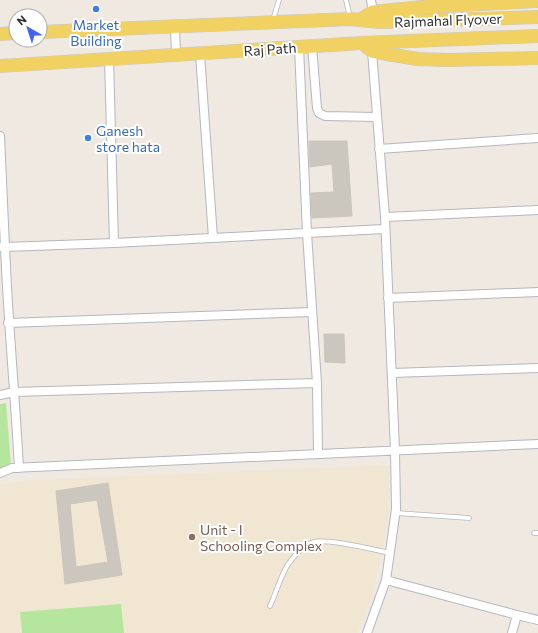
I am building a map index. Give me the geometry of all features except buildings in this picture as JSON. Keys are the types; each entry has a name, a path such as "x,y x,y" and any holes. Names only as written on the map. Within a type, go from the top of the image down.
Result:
{"main road":[{"name":"Raj Path","path":"48,32 355,20 372,6 422,7 538,1"},
{"name":"Rajmahal Flyover","path":"355,20 380,22 538,17"},
{"name":"Rajmahal Flyover","path":"367,47 538,36"},
{"name":"Raj Path","path":"0,66 312,46 367,47 393,55 418,59 448,60 538,58"}],"street":[{"path":"175,27 176,55"},
{"path":"312,46 317,108 320,113 325,116 377,116"},
{"path":"299,47 307,233 317,383 318,454"},
{"path":"367,47 377,116 385,217 384,230 395,450 395,513 390,553 386,580 368,633"},
{"path":"200,54 214,238"},
{"path":"109,59 114,243"},
{"path":"0,136 3,247 19,468"},
{"path":"379,149 538,138"},
{"path":"385,217 538,210"},
{"path":"3,247 384,230"},
{"path":"388,298 538,292"},
{"path":"8,323 312,312"},
{"path":"392,373 538,368"},
{"path":"0,395 14,392 317,383"},
{"path":"0,473 12,468 538,444"},
{"path":"386,580 538,620"},
{"path":"512,633 517,615"}],"lane":[{"path":"273,23 279,0"},
{"path":"346,0 355,20"},
{"path":"395,513 469,518"},
{"path":"270,606 286,567 300,551 314,541 330,542 390,553"}],"shaded area":[{"name":"Unit - I Schooling Complex","path":"390,465 388,521 372,597 357,633 0,633 0,485 20,481"}],"green space":[{"path":"6,403 11,465 0,468 0,404"},
{"path":"121,604 124,633 22,633 20,612"}],"place":[{"name":"Market Building","path":"96,9"},
{"name":"Ganesh store hata","path":"88,138"},
{"name":"Unit - I Schooling Complex","path":"192,537"}]}
